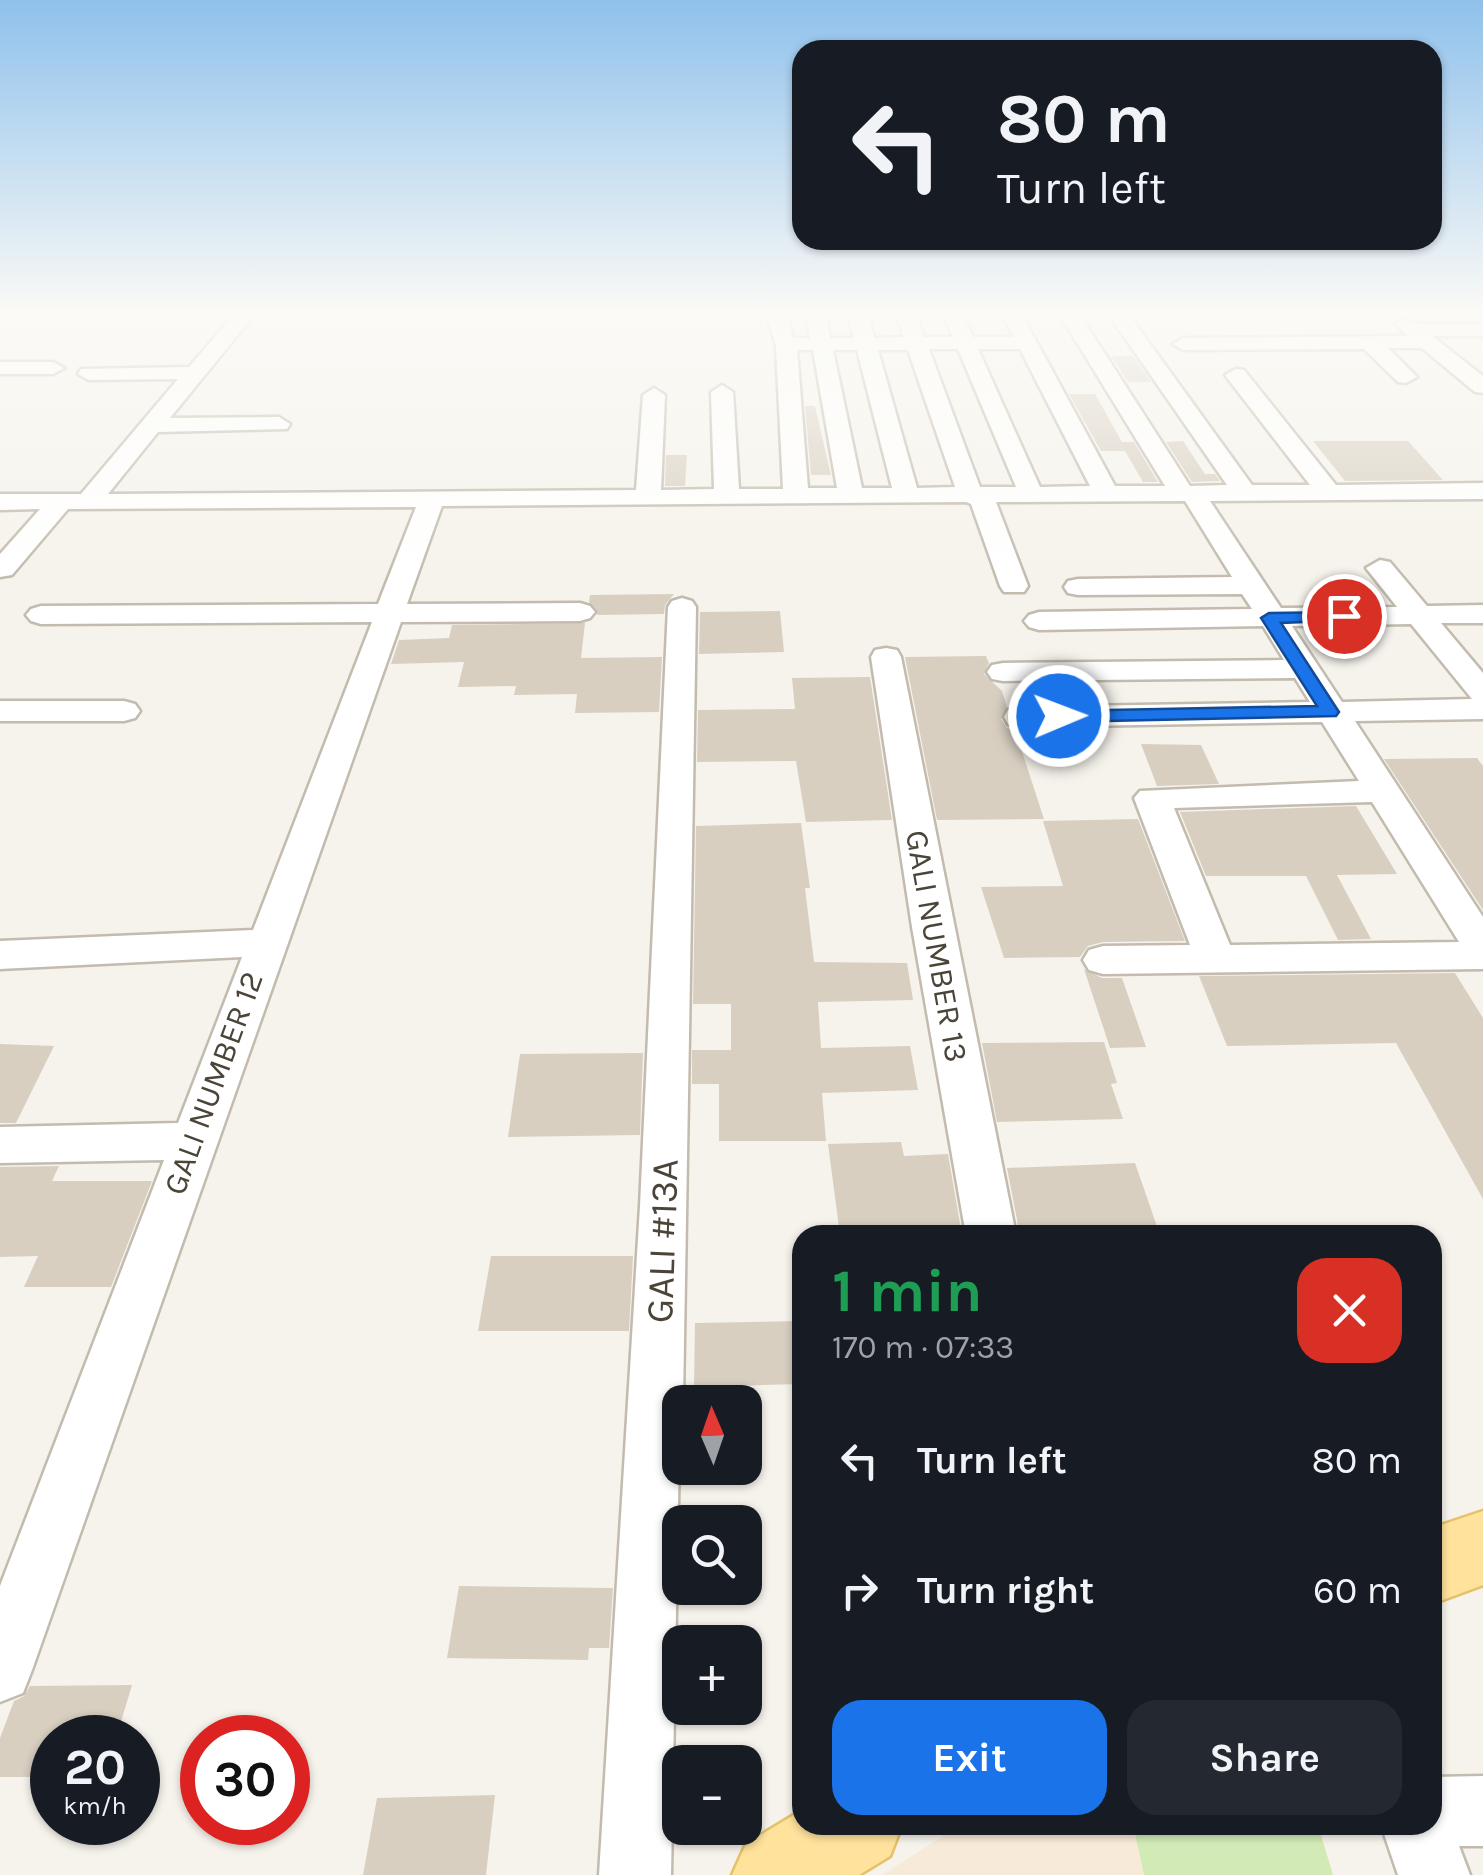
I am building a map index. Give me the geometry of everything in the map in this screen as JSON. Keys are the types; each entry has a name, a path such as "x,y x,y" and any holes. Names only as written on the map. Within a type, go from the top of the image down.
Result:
{"main road":[{"path":"1442,1562 1483,1548"},
{"path":"777,1875 843,1835"}],"street":[{"path":"88,501 169,402"},
{"path":"648,497 654,402"},
{"path":"722,402 726,497"},
{"path":"790,402 796,496"},
{"path":"833,402 851,496"},
{"path":"882,402 907,496"},
{"path":"939,402 1014,586"},
{"path":"991,402 1032,496"},
{"path":"1058,402 1107,496"},
{"path":"1128,402 1483,952"},
{"path":"1181,402 1245,493"},
{"path":"1258,402 1330,493"},
{"path":"151,424 278,424"},
{"path":"3,505 88,501 1483,491"},
{"name":"GALI NUMBER 12","path":"0,1670 192,1140 432,498"},
{"path":"2,569 60,502"},
{"path":"1380,568 1483,693"},
{"path":"1078,587 1248,585"},
{"name":"GALI #13A","path":"636,1875 664,1206 682,608"},
{"path":"41,616 580,612"},
{"path":"1039,621 1483,614"},
{"name":"GALI NUMBER 13","path":"886,657 989,1225"},
{"path":"1003,672 1302,669"},
{"path":"1020,717 1483,709"},
{"path":"0,711 124,711"},
{"path":"1216,958 1152,798 1381,791"},
{"path":"0,955 265,942"},
{"path":"1103,960 1483,952"},
{"path":"0,1145 192,1140"},
{"path":"1442,1812 1483,1811"},
{"path":"1420,1835 1434,1875"}],"shaded area":[{"path":"944,1835 1135,1835 1144,1875 882,1875"}],"green space":[{"path":"1135,1835 1321,1835 1333,1875 1144,1875"}],"building":[{"path":"1074,402 1100,402 1122,442 1134,442 1158,482 1143,482 1125,451 1101,451"},
{"path":"805,406 815,406 831,475 811,475"},
{"path":"1183,441 1205,474 1215,474 1220,481 1192,482 1166,442"},
{"path":"1313,441 1408,441 1443,480 1345,481"},
{"path":"666,455 687,455 685,486 665,486"},
{"path":"674,594 665,605 664,614 598,615 589,602 590,595"},
{"path":"780,611 784,652 699,654 700,612"},
{"path":"585,623 581,658 662,657 659,712 575,713 577,694 514,695 516,686 458,687 464,662 391,664 399,640 449,638 452,625"},
{"path":"986,656 989,663 984,674 1002,691 1007,707 1001,719 1007,728 1015,730 1044,819 937,820 905,657"},
{"path":"870,677 892,820 806,822 796,761 697,762 698,710 795,709 792,678"},
{"path":"1141,744 1201,745 1219,784 1157,786"},
{"path":"1477,758 1483,766 1483,910 1384,759"},
{"path":"1356,806 1397,874 1337,875 1371,939 1338,940 1306,876 1206,876 1180,812"},
{"path":"1138,819 1185,941 1103,942 1088,946 1080,957 1004,958 981,887 1063,886 1043,821"},
{"path":"801,823 814,962 907,963 913,1000 818,1002 821,1048 910,1046 918,1090 822,1093 826,1141 719,1141 719,1084 692,1084 692,1050 731,1050 731,1004 693,1004 696,826"},
{"path":"1084,969 1102,978 1122,978 1146,1047 1110,1048"},
{"path":"1455,973 1483,1018 1483,1199 1396,1043 1227,1046 1199,976"},
{"path":"1104,1042 1117,1083 1111,1084 1123,1119 997,1122 982,1043"},
{"path":"0,1044 54,1046 16,1123 0,1123"},
{"path":"643,1053 640,1135 508,1137 520,1054"},
{"path":"901,1142 904,1156 948,1154 960,1225 839,1225 828,1144"},
{"path":"1135,1163 1157,1225 1018,1225 1007,1168"},
{"path":"59,1166 52,1181 152,1181 111,1287 24,1287 38,1256 0,1257 0,1167"},
{"path":"491,1256 633,1256 629,1331 478,1331"},
{"path":"792,1321 792,1384 694,1385 695,1323"},
{"path":"459,1586 613,1588 609,1648 589,1648 588,1660 447,1658"},
{"path":"132,1685 123,1715 30,1715 30,1777 0,1777 0,1738 14,1701 24,1696 30,1686"},
{"path":"495,1795 486,1875 363,1875 377,1798"}],"route":[{"path":"1059,716 1330,712 1269,618 1344,616"}]}
